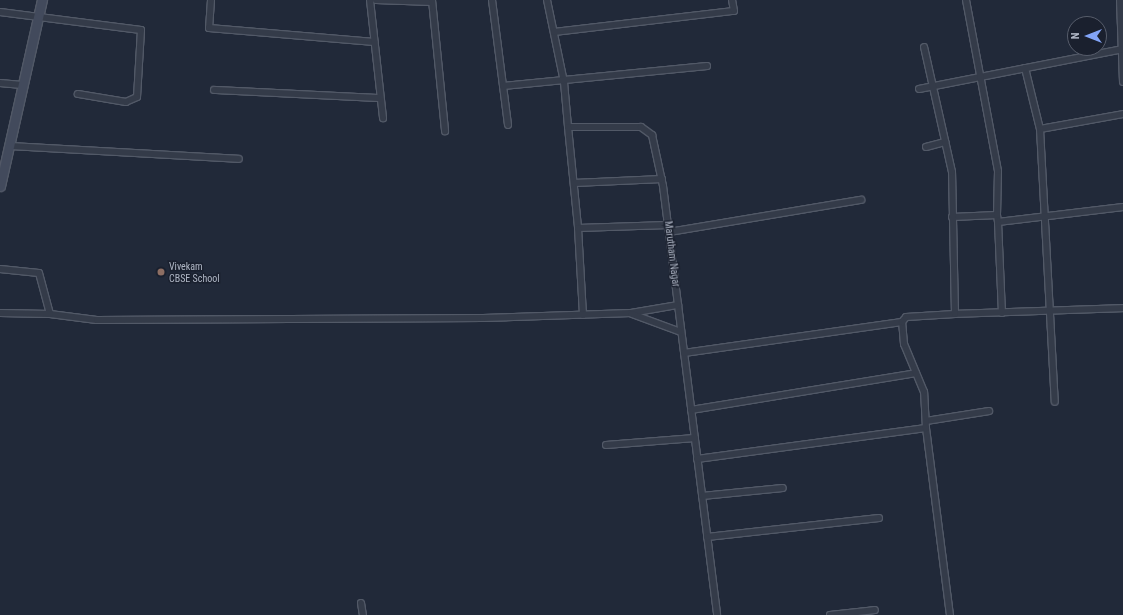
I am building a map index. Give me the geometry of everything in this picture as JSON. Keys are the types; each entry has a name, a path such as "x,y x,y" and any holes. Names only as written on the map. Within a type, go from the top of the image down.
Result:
{"main road":[{"path":"0,186 42,0"}],"street":[{"path":"211,0 209,28 374,42"},
{"path":"370,0 383,118"},
{"path":"376,0 432,1 445,130"},
{"path":"492,0 508,125"},
{"path":"547,0 564,82 578,228 583,315"},
{"path":"554,32 734,11 732,0"},
{"path":"966,0 998,171 997,215 1002,313"},
{"path":"1120,0 1123,82"},
{"path":"0,12 136,28 144,34 137,97 126,102 78,94"},
{"path":"924,47 952,172 955,314"},
{"path":"919,89 1122,49"},
{"path":"503,86 564,82 707,66"},
{"path":"1025,68 1040,129 1055,402"},
{"path":"0,83 22,85"},
{"path":"214,90 380,98"},
{"path":"1040,129 1123,114"},
{"name":"Marutham Nagar","path":"568,127 640,127 652,136 662,179 717,615"},
{"path":"926,147 945,142"},
{"path":"9,146 239,159"},
{"path":"574,183 662,179"},
{"path":"669,232 861,200"},
{"path":"998,222 1123,207"},
{"path":"952,217 997,215"},
{"path":"578,228 668,225"},
{"path":"0,269 39,273 50,314"},
{"path":"0,313 50,314 97,320 208,322 583,315 631,313 678,305"},
{"path":"684,354 902,322 906,317 1123,308"},
{"path":"631,313 681,332"},
{"path":"902,322 904,344 924,392 926,428 950,615"},
{"path":"691,410 916,373"},
{"path":"926,421 989,411"},
{"path":"697,459 926,428"},
{"path":"606,445 695,438"},
{"path":"702,496 783,488"},
{"path":"707,537 879,518"},
{"path":"361,602 363,615"},
{"path":"830,615 875,610"}],"place":[{"name":"Vivekam CBSE School","path":"161,272"}]}
